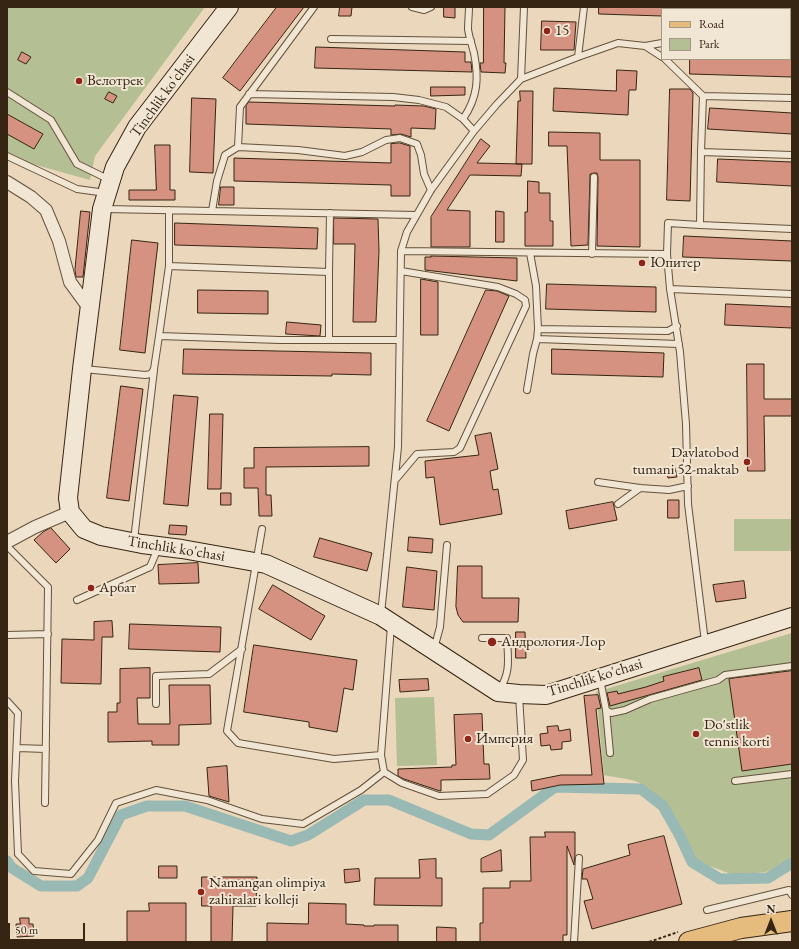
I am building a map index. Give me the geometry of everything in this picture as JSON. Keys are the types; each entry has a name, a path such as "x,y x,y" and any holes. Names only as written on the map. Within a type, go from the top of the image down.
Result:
{"main road":[{"path":"689,942 741,928 792,921"}],"street":[{"name":"Tinchlik ko'chasi","path":"229,7 137,127 115,167 107,194 82,369 68,498 70,512 84,529 101,536 266,564 386,619 498,692 546,695 792,617"},
{"path":"7,182 31,197 46,210 59,241 70,282 90,308"},
{"path":"7,542 35,527 70,512"}],"lane":[{"path":"238,147 240,107 314,7"},
{"path":"412,7 424,10 431,7"},
{"path":"463,118 470,108 477,87 476,63 468,29 469,7"},
{"path":"521,79 524,7"},
{"path":"578,56 584,7"},
{"path":"331,38 471,41"},
{"path":"518,694 523,760 514,775 486,794 439,796 402,783 384,772 381,755 386,619 398,447 401,251 407,232 431,190 474,131 521,79 578,56 618,44 645,46 661,43"},
{"path":"645,46 661,56"},
{"path":"666,60 703,96 792,98"},
{"path":"7,92 52,120 77,164 107,194"},
{"path":"249,94 393,97 419,100 446,107 463,118 474,131"},
{"path":"700,225 703,96"},
{"path":"212,210 217,181 225,155 238,147 298,150 345,156 362,152 386,140 400,138 417,144 421,155 424,174 431,190"},
{"path":"701,152 792,155"},
{"path":"7,156 77,189 107,194 169,210 416,215"},
{"path":"592,254 594,177"},
{"path":"133,542 154,369 169,266 169,210"},
{"path":"329,340 330,213"},
{"path":"705,644 688,504 686,424 679,344 666,254 668,222 792,229"},
{"path":"401,251 666,254"},
{"path":"527,390 538,329 536,286 530,253"},
{"path":"169,266 329,272"},
{"path":"395,479 417,454 454,452 460,448 526,306 525,300 516,294 498,287 401,271"},
{"path":"670,290 792,294"},
{"path":"538,329 668,330 676,326"},
{"path":"159,336 280,340 399,340"},
{"path":"537,339 679,344"},
{"path":"82,369 145,375 151,374 154,369"},
{"path":"598,482 640,488 669,490 688,486"},
{"path":"618,504 640,488"},
{"path":"262,529 228,731 238,742 334,759 381,755"},
{"path":"434,650 440,627 447,545"},
{"path":"7,546 48,587 45,803"},
{"path":"77,600 150,567 158,546"},
{"path":"7,635 48,634"},
{"path":"482,638 507,638 508,670 505,681 498,692"},
{"path":"156,704 156,676 209,674 242,650"},
{"path":"606,710 611,713 625,710 650,699 718,680 725,674 792,666"},
{"path":"599,678 606,710 610,753"},
{"path":"7,701 18,713 15,781 18,854 34,871 71,874 98,840 116,803 156,790 207,800 262,819 303,824 361,790 384,772"},
{"path":"16,748 46,749"},
{"path":"735,782 792,774"},
{"path":"574,942 579,858"},
{"path":"708,910 791,891"}],"green space":[{"name":"Велотрек","path":"7,7 205,7 95,156 90,180 7,157"},
{"path":"734,519 792,519 792,551 734,551"},
{"name":"Do'stlik tennis korti","path":"792,633 792,853 790,860 766,872 734,875 696,861 665,806 648,788 631,780 604,775 596,692"},
{"path":"434,697 437,765 397,766 395,698"}],"building":[{"path":"277,7 304,7 240,91 223,78"},
{"path":"340,7 352,7 351,16 339,16"},
{"path":"444,7 455,7 455,18 444,17"},
{"path":"484,7 505,7 505,73 481,72 480,63 483,63"},
{"path":"599,7 662,7 661,16 599,14"},
{"path":"542,21 576,22 574,50 541,50"},
{"path":"316,47 465,52 465,62 471,62 472,72 315,68"},
{"path":"22,52 31,57 26,64 18,60"},
{"path":"792,59 792,77 690,74 690,60"},
{"path":"617,70 637,71 636,90 629,90 628,115 553,111 554,88 616,91"},
{"path":"431,87 465,87 465,95 431,96"},
{"path":"670,89 690,89 693,93 690,201 667,200"},
{"path":"520,91 533,91 532,164 516,164 518,101 520,101"},
{"path":"109,92 117,96 113,103 105,99"},
{"path":"192,98 216,99 213,173 190,172"},
{"path":"249,102 424,106 436,109 435,129 411,128 411,137 401,134 391,135 391,129 246,124 246,106"},
{"path":"710,108 792,113 792,134 708,129"},
{"path":"7,114 43,134 34,149 7,134"},
{"path":"549,132 600,133 600,160 640,160 640,247 597,246 597,173 590,174 588,245 571,246 567,146 549,146"},
{"path":"481,139 490,146 477,163 522,164 521,176 470,175 447,210 470,211 470,247 431,247 431,217"},
{"path":"400,143 410,146 410,196 391,196 391,185 234,181 234,158 391,163 391,144"},
{"path":"155,145 170,145 170,190 175,190 175,200 129,200 129,190 156,190"},
{"path":"718,159 792,162 792,186 717,182"},
{"path":"528,181 539,182 539,193 550,193 550,221 553,221 553,246 525,246 525,212 527,212"},
{"path":"221,187 234,187 234,205 219,205"},
{"path":"81,211 90,212 83,277 76,277 75,270"},
{"path":"496,211 504,212 504,242 496,242"},
{"path":"334,218 378,219 379,251 376,322 353,322 355,244 334,244"},
{"path":"175,223 318,228 317,249 175,245"},
{"path":"684,236 792,241 792,261 683,257"},
{"path":"132,240 158,243 145,353 120,350"},
{"path":"425,257 517,258 517,281 425,270"},
{"path":"421,279 438,282 438,335 421,335"},
{"path":"547,284 656,287 656,312 546,309"},
{"path":"198,290 268,291 268,314 198,313"},
{"path":"486,290 497,291 509,296 449,431 427,421"},
{"path":"726,304 792,307 792,328 725,325"},
{"path":"287,322 321,325 320,336 286,334"},
{"path":"184,349 371,353 371,375 332,374 332,376 183,374"},
{"path":"552,349 664,353 663,377 552,374"},
{"path":"747,364 764,364 764,399 792,399 792,416 764,416 765,471 748,471"},
{"path":"121,386 143,389 129,501 107,498"},
{"path":"174,395 198,397 188,506 164,504"},
{"path":"210,414 223,414 221,489 208,489"},
{"path":"491,433 498,469 490,471 493,490 498,489 502,514 440,525 434,477 426,478 425,461 479,455 475,436"},
{"path":"369,447 369,466 266,467 266,495 271,495 272,516 259,516 258,488 244,488 244,468 254,468 254,448"},
{"path":"675,468 677,477 668,478 666,470"},
{"path":"221,493 231,493 231,505 221,505"},
{"path":"668,500 679,500 679,518 668,518"},
{"path":"613,502 617,520 569,529 566,511"},
{"path":"170,525 187,526 186,535 169,534"},
{"path":"51,528 70,549 56,563 34,540 43,532"},
{"path":"409,537 433,539 432,553 408,551"},
{"path":"320,538 372,553 367,571 314,557"},
{"path":"198,563 199,583 159,584 158,565"},
{"path":"458,566 482,566 482,598 519,598 518,622 463,622 458,615 456,607"},
{"path":"407,567 437,571 434,610 403,607"},
{"path":"744,581 746,598 716,602 713,585"},
{"path":"273,585 325,616 311,640 259,609"},
{"path":"112,621 113,637 102,637 101,684 61,683 62,639 94,640 94,622"},
{"path":"130,624 221,627 220,652 129,649"},
{"path":"516,632 525,632 526,658 516,658"},
{"path":"254,645 357,660 353,690 344,688 337,732 309,727 309,722 244,712"},
{"path":"150,668 150,698 137,698 138,724 170,724 169,685 210,685 211,724 179,725 179,745 152,745 152,741 108,742 108,712 117,712 117,703 120,703 120,669"},
{"path":"699,668 702,680 610,706 607,693 617,691 618,694 646,687 664,681 663,677"},
{"path":"792,671 792,764 742,771 729,679"},
{"path":"428,679 429,690 400,692 399,680"},
{"path":"598,695 601,708 596,709 604,784 560,785 532,791 531,781 561,775 592,775 584,696"},
{"path":"482,714 484,764 489,764 490,779 441,780 440,791 398,776 398,769 452,767 452,765 456,765 454,715"},
{"path":"558,726 559,731 570,729 571,741 562,742 562,749 551,750 550,745 541,746 540,734 548,733 547,727"},
{"path":"227,766 229,802 209,796 207,768"},
{"path":"545,832 575,832 574,865 567,846 567,935 563,935 563,942 480,942 480,923 483,923 483,888 510,888 510,881 531,881 530,837 545,837"},
{"path":"664,836 682,904 592,929 584,901 593,899 587,879 582,879 583,869 630,855 628,845"},
{"path":"501,850 502,871 481,872 481,859"},
{"path":"436,859 436,878 442,878 442,906 374,905 375,878 420,878 419,860"},
{"path":"159,866 177,866 177,878 159,878"},
{"path":"359,869 360,881 345,883 344,870"},
{"path":"202,877 257,877 256,906 233,906 232,942 211,942 211,906 202,906"},
{"path":"149,903 186,903 186,942 127,942 127,911 149,911"},
{"path":"309,903 346,904 346,924 364,926 398,925 398,942 267,942 267,923 308,924"},
{"path":"20,918 29,918 29,924 33,924 34,936 17,937 16,924 20,924"},
{"path":"437,927 456,928 456,942 437,942"}],"waterway":[{"path":"7,861 12,868 41,886 77,886 88,878 121,815 147,806 185,806 291,841 308,835 364,800 389,800 471,834 489,835 555,787 641,789 663,806 680,836 692,862 720,879 768,878 792,863"}],"place":[{"name":"15","path":"547,31"},
{"name":"Велотрек","path":"79,81"},
{"name":"Юпитер","path":"642,263"},
{"name":"Davlatobod tumani 52-maktab","path":"747,462"},
{"name":"Арбат","path":"91,588"},
{"name":"Андрология-Лор","path":"492,642"},
{"name":"Do'stlik tennis korti","path":"696,734"},
{"name":"Империя","path":"468,739"},
{"name":"Namangan olimpiya zahiralari kolleji","path":"201,892"}]}
